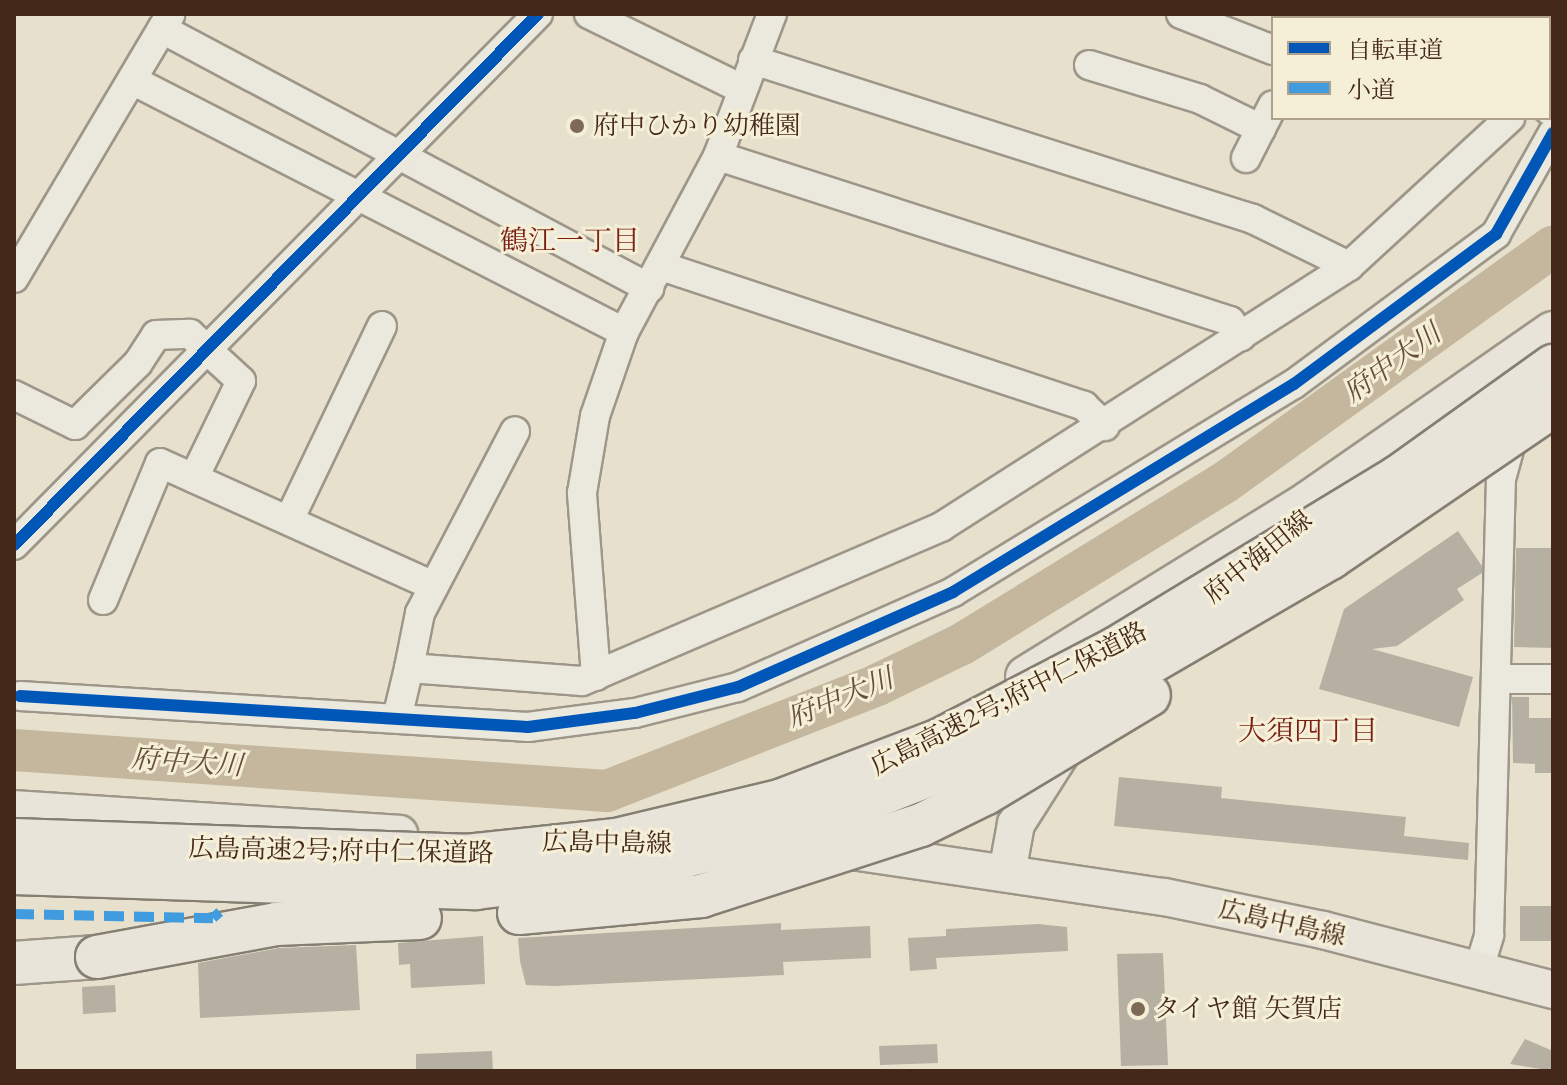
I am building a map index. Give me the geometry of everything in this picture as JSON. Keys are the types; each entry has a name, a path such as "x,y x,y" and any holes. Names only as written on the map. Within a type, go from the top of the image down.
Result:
{"highway":[{"path":"677,845 771,811 955,721 1310,502 1553,333"},
{"name":"広島高速2号;府中仁保道路","path":"14,840 466,856 616,840 780,801 940,740 1115,649 1386,485 1534,368"},
{"name":"広島高速2号;府中仁保道路","path":"14,873 476,888 638,868 773,834 875,799 1040,724 1330,558 1496,448 1553,406"},
{"path":"14,963 97,957 276,924 491,915 701,896 921,825 986,793 1261,624 1388,536 1496,448"}],"main road":[{"name":"府中海田線","path":"1007,873 1016,824 1044,773 1215,586 1534,368 1553,342"},
{"name":"広島中島線","path":"14,809 495,840 808,847 1007,873 1323,930 1553,990"},
{"name":"広島中島線","path":"14,861 240,882 1007,873"}],"street":[{"path":"14,545 538,14"},
{"path":"589,14 740,88"},
{"path":"596,676 582,493 595,416 624,332 718,156 740,88 772,14"},
{"path":"1181,14 1271,49"},
{"path":"14,278 166,22 398,155 655,277 1084,406 1105,426"},
{"path":"753,60 1253,219 1349,266"},
{"path":"1089,65 1267,117 1246,158"},
{"path":"132,80 624,332"},
{"path":"409,668 582,681 941,527 1105,426 1349,266 1508,120"},
{"path":"20,696 528,727 635,713 738,687 953,592 1294,384 1496,234 1553,133"},
{"path":"718,156 1230,321 1241,337"},
{"path":"289,520 382,326"},
{"path":"14,395 75,425 138,363 156,335 190,334 241,381 194,478"},
{"path":"1478,972 1489,935 1501,479 1523,395 1534,368"},
{"path":"397,718 420,613 515,431"},
{"path":"103,600 160,463 434,586"},
{"path":"1496,679 1553,679"}],"building":[{"path":"1458,531 1482,566 1482,573 1457,589 1464,600 1397,646 1372,649 1473,677 1459,727 1319,689 1344,609"},
{"path":"1516,548 1553,548 1553,648 1514,647"},
{"path":"1512,697 1529,697 1529,718 1553,718 1553,773 1535,773 1535,764 1513,763"},
{"path":"1119,777 1222,787 1221,798 1406,817 1404,836 1469,843 1468,860 1114,826"},
{"path":"1520,906 1553,906 1553,941 1520,941"},
{"path":"781,923 781,930 870,926 871,958 783,962 784,975 555,986 526,985 520,961 518,938"},
{"path":"1038,924 1067,927 1068,951 936,958 937,969 910,971 908,938 946,936 946,929"},
{"path":"483,936 485,984 411,988 410,964 399,965 398,943"},
{"path":"356,945 360,1010 200,1018 198,963 279,948"},
{"path":"1163,953 1168,1065 1121,1066 1117,954"},
{"path":"115,985 116,1012 83,1014 82,987"},
{"path":"1525,1039 1553,1051 1553,1071 1510,1064"},
{"path":"937,1044 938,1063 880,1065 879,1046"},
{"path":"492,1051 493,1071 416,1071 416,1054"}],"waterway":[{"name":"府中大川","path":"14,750 607,791 877,685 962,644 1224,483 1553,247"}],"marked path":[{"path":"14,914 213,918 220,912"}],"cycle path":[{"path":"14,545 538,14"},
{"path":"20,696 528,727 635,713 738,687 953,592 1294,384 1496,234 1553,133"}],"place":[{"name":"府中ひかり幼稚園","path":"577,126"},
{"name":"タイヤ館 矢賀店","path":"1138,1009"}],"district":[{"name":"鶴江一丁目","path":"570,241"},
{"name":"大須四丁目","path":"1308,731"}]}
